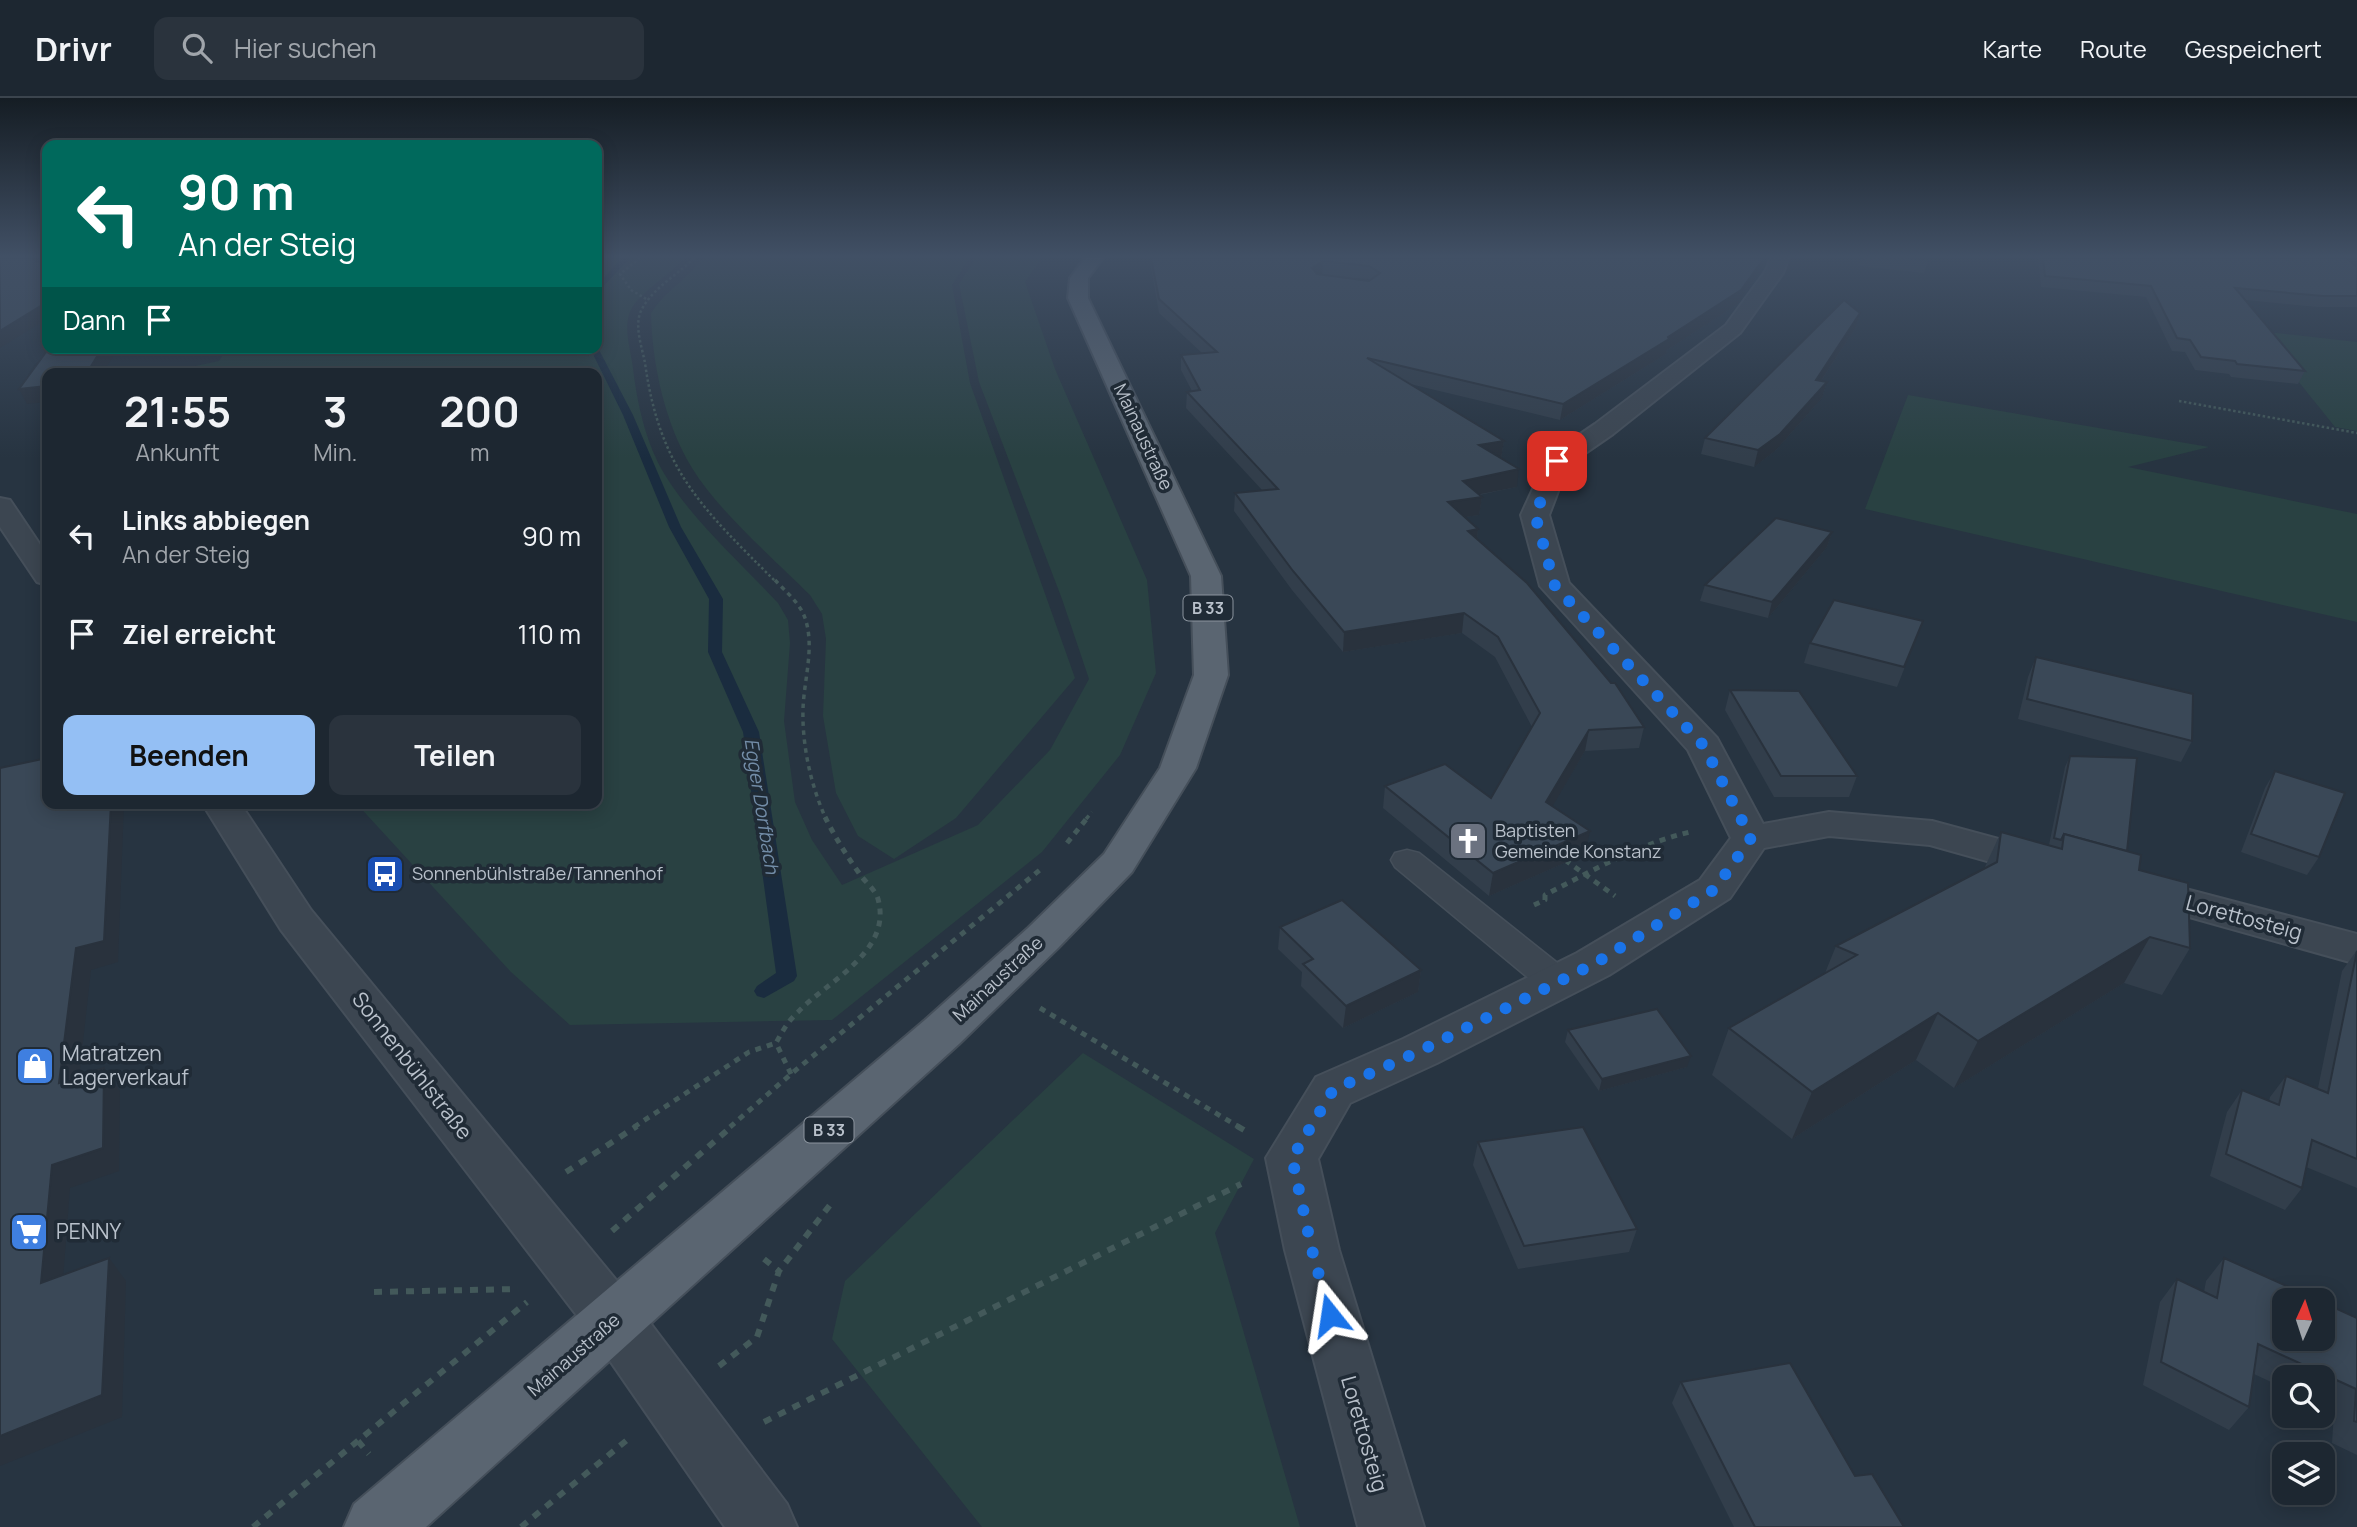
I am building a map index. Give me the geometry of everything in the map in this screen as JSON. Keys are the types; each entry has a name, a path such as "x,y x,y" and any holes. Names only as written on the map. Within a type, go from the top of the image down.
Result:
{"main road":[{"name":"Mainaustraße","path":"377,1527 942,1032 1043,938 1118,863 1178,768 1211,675 1206,576 1090,325"}],"street":[{"path":"1292,1158 1333,1090 1420,1051 1594,964 1715,889 1749,835 1704,746 1555,586 1535,515 1557,461 1604,429 1736,325"},
{"path":"0,506 13,546 42,572"},
{"name":"Sonnenbühlstraße","path":"224,809 296,920 520,1202 557,1277 615,1321 764,1527"},
{"name":"Lorettosteig","path":"1749,835 1829,824 1932,833 2357,949"},
{"name":"Lorettosteig","path":"1292,1158 1312,1250 1391,1527"}],"lane":[{"path":"1407,860 1557,982"}],"path":[{"path":"640,325 656,419 677,470 696,497 793,599 805,617 808,641 803,719 815,798 832,834 878,898 876,932 858,962 806,1003 782,1028 776,1043 791,1074"},
{"path":"2179,401 2357,433"},
{"path":"1067,844 1092,811"},
{"path":"1545,900 1545,894 1676,834 1694,831 1749,835"},
{"path":"1564,859 1599,884"},
{"path":"253,1527 557,1277 791,1074 1048,863"},
{"path":"1034,1004 1292,1158"},
{"path":"520,1202 750,1052 776,1043"},
{"path":"709,1449 1292,1158"},
{"path":"521,1527 757,1337 779,1272 834,1200"},
{"path":"374,1292 557,1277"}],"green space":[{"path":"602,325 627,325 643,423 658,463 703,525 778,603 788,620 790,643 784,721 795,802 812,840 842,885 978,825 1050,750 1089,679 1062,599 979,382 967,325 1040,325 1055,369 1147,580 1156,673 1120,755 1042,852 832,1020 570,1025 511,972 362,809 602,809 602,368 186,368 219,361 223,354 602,354"},
{"path":"652,325 959,325 970,383 1075,678 956,818 894,859 858,836 836,793 823,716 826,639 822,614 810,595 747,534 703,485 692,468 667,413 657,373"},
{"path":"2258,331 2357,342 2357,431 2335,427"},
{"path":"1908,395 2209,447 2128,467 2357,514 2357,622 1865,509"},
{"path":"1083,1053 1254,1159 1215,1233 1300,1527 982,1527 832,1339 845,1281"}],"building":[{"path":"0,325 10,325 0,331"},
{"path":"1187,325 1687,325 1668,337 1669,339 1563,404 1367,358 1504,441 1479,445 1519,469 1463,481 1482,497 1448,502 1478,529 1468,531 1527,583 1611,683 1615,683 1644,727 1589,730 1546,802 1590,831 1493,873 1385,786 1445,764 1491,798 1540,713 1498,637 1464,613 1344,632 1293,571 1235,493 1278,489 1187,392 1200,390 1181,355 1217,352"},
{"path":"1819,325 1852,325 1816,380 1827,382 1780,434 1758,450 1705,438"},
{"path":"2170,325 2266,325 2305,371 2237,364 2235,361 2201,357 2190,340 2177,338"},
{"path":"45,354 98,354 90,368 42,368 42,387 19,389"},
{"path":"1776,518 1832,532 1772,602 1705,585"},
{"path":"1834,600 1923,621 1904,667 1810,643"},
{"path":"2036,657 2193,694 2192,741 2027,699"},
{"path":"1730,690 1799,691 1857,776 1781,776"},
{"path":"2070,756 2137,758 2127,851 2064,834 2061,840 2054,838"},
{"path":"42,759 42,809 111,809 104,941 76,948 59,1083 104,1068 103,1148 52,1165 41,1283 109,1258 102,1395 0,1436 0,768"},
{"path":"2275,771 2345,793 2319,857 2251,834"},
{"path":"2001,832 2062,849 2064,834 2141,855 2139,870 2188,883 2190,948 2150,937 1978,1041 1938,1013 1812,1092 1729,1028 1857,955 1836,946 1997,862"},
{"path":"1342,900 1421,970 1346,1006 1303,964 1313,959 1280,927"},
{"path":"2357,951 2357,1159 2312,1140 2302,1188 2226,1154 2242,1090 2279,1105 2286,1076 2328,1093"},
{"path":"1657,1009 1691,1056 1602,1079 1568,1030"},
{"path":"1583,1127 1637,1229 1524,1246 1478,1142"},
{"path":"2224,1258 2291,1288 2272,1288 2272,1350 2258,1344 2249,1407 2161,1362 2177,1279 2217,1298"},
{"path":"2335,1308 2357,1318 2357,1422 2354,1421 2356,1389 2335,1379 2335,1365 2304,1365 2273,1351 2335,1351"},
{"path":"1790,1363 1855,1476 1872,1474 1904,1527 1755,1527 1681,1382"}],"waterway":[{"name":"Egger Dorfbach","path":"598,354 628,415 675,527 716,599 715,652 751,732 787,976 764,991"}],"place":[{"name":"Baptisten Gemeinde Konstanz","path":"1468,841"},
{"name":"Sonnenbühlstraße/Tannenhof","path":"385,874"},
{"name":"Matratzen Lagerverkauf","path":"35,1066"},
{"name":"PENNY","path":"29,1232"}],"route":[{"path":"1330,1315 1312,1250 1292,1158 1333,1090 1420,1051 1594,964 1715,889 1751,838 1704,746 1555,586 1535,515 1557,461"}]}
